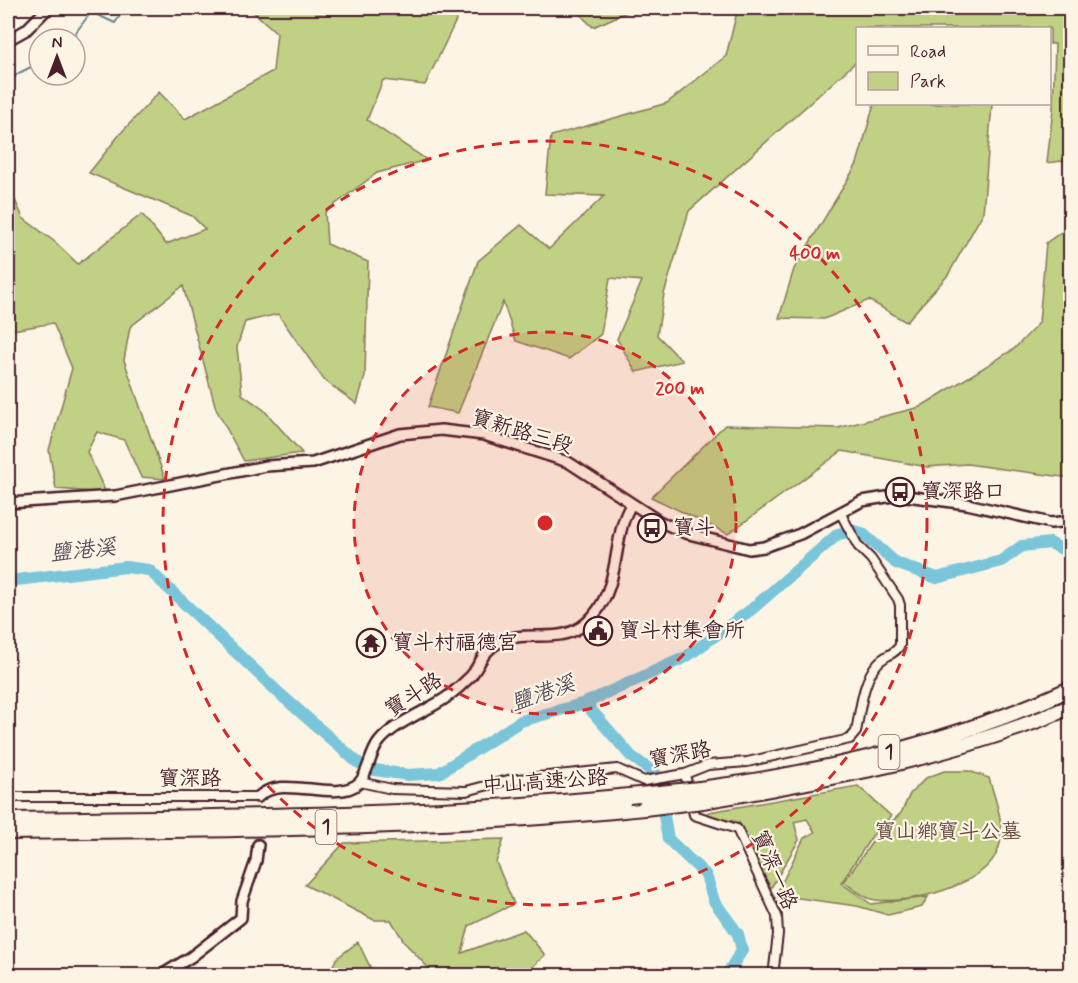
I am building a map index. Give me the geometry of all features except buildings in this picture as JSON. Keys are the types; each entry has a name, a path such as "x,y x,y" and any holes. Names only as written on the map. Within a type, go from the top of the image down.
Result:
{"highway":[{"name":"中山高速公路","path":"8,832 377,825 569,816 644,808 876,756 960,731 1071,689"},
{"name":"中山高速公路","path":"8,820 305,816 533,806 629,796 701,795 893,766 972,744 1071,707"}],"street":[{"path":"8,40 33,24 48,8"},
{"name":"寶新路三段","path":"8,503 115,496 266,465 313,463 400,434 441,430 484,435 568,462 631,505 685,533 749,549 764,547 800,534 872,498 908,495 1003,511 1051,523 1071,521"},
{"name":"寶斗路","path":"360,782 370,755 384,736 448,697 470,677 486,652 497,643 512,639 561,636 573,632 589,621 609,586 631,505"},
{"name":"寶深路","path":"8,797 258,797 275,788 343,789 360,782 392,789 466,791 508,780 617,769 644,781 685,774 708,765 747,762 817,748 853,737 873,670 884,658 897,651 901,632 898,599 871,559 858,546 840,512"},
{"name":"寶深一路","path":"685,774 694,815 737,829 744,842 748,859 771,900 778,933 773,975"},
{"path":"160,975 191,957 241,918 242,901 256,861 258,845"}],"green space":[{"path":"249,8 462,8 425,85 383,80 367,120 427,160 377,173 325,212 327,244 368,262 365,376 357,404 324,380 278,314 245,322 237,347 242,394 264,410 302,453 244,461 216,409 183,286 130,327 124,360 165,479 141,477 124,440 97,432 87,452 106,493 56,489 49,450 72,368 53,323 13,330 8,336 8,194 11,191 23,218 55,242 78,264 142,214 166,244 205,229 192,216 89,173 120,134 159,92 185,119 273,71 277,33"},
{"path":"573,8 636,8 593,27"},
{"path":"738,8 1070,8 1070,160 1047,163 1053,109 1055,44 1051,44 1051,27 856,27 856,62 689,211 664,294 657,335 682,361 636,372 617,339 642,281 610,278 601,334 569,359 516,341 503,302 458,413 428,407 478,261 521,225 549,249 604,196 545,194 551,136 667,103 726,56"},
{"path":"874,105 992,105 983,213 948,275 906,322 869,300 824,319 779,318 794,269 857,164"},
{"path":"1070,226 1070,429 1067,431 1070,442 1070,478 967,464 927,467 842,451 728,534 651,497 725,425 838,428 920,407 1014,349 1039,323 1046,243"},
{"name":"寶山鄉寶斗公墓","path":"944,771 969,771 989,778 1001,823 998,850 990,863 978,874 962,883 945,890 907,899 868,898 844,882 877,835 901,813 910,794 926,778"},
{"path":"858,786 891,816 872,836 841,883 871,904 928,897 922,907 888,915 857,906 776,895 804,838 815,832 807,819 794,822 799,840 771,888 739,822 703,817 709,812"},
{"path":"504,839 496,862 514,904 469,926 462,953 524,930 545,955 524,975 435,975 405,943 391,920 374,920 305,885 344,843"},
{"path":"358,942 374,975 329,975 336,959"}],"waterway":[{"path":"80,27 91,12 115,23 125,8"},
{"path":"8,85 17,74 27,69"},
{"name":"鹽港溪","path":"8,581 126,567 149,570 280,694 357,762 375,770 408,775 439,773 521,721 585,703 686,657 752,609 838,534 854,531 862,533 896,563 937,578 1001,561 1022,546 1050,543 1070,553"},
{"path":"585,703 631,756 657,775 668,839 706,875 714,901 738,934 742,950 726,976"}],"tunnel":[{"path":"258,797 258,845"}],"place":[{"name":"寶深路口","path":"900,492"},
{"name":"寶斗","path":"652,528"},
{"name":"寶斗村集會所","path":"598,631"},
{"name":"寶斗村福德宮","path":"371,643"}]}
